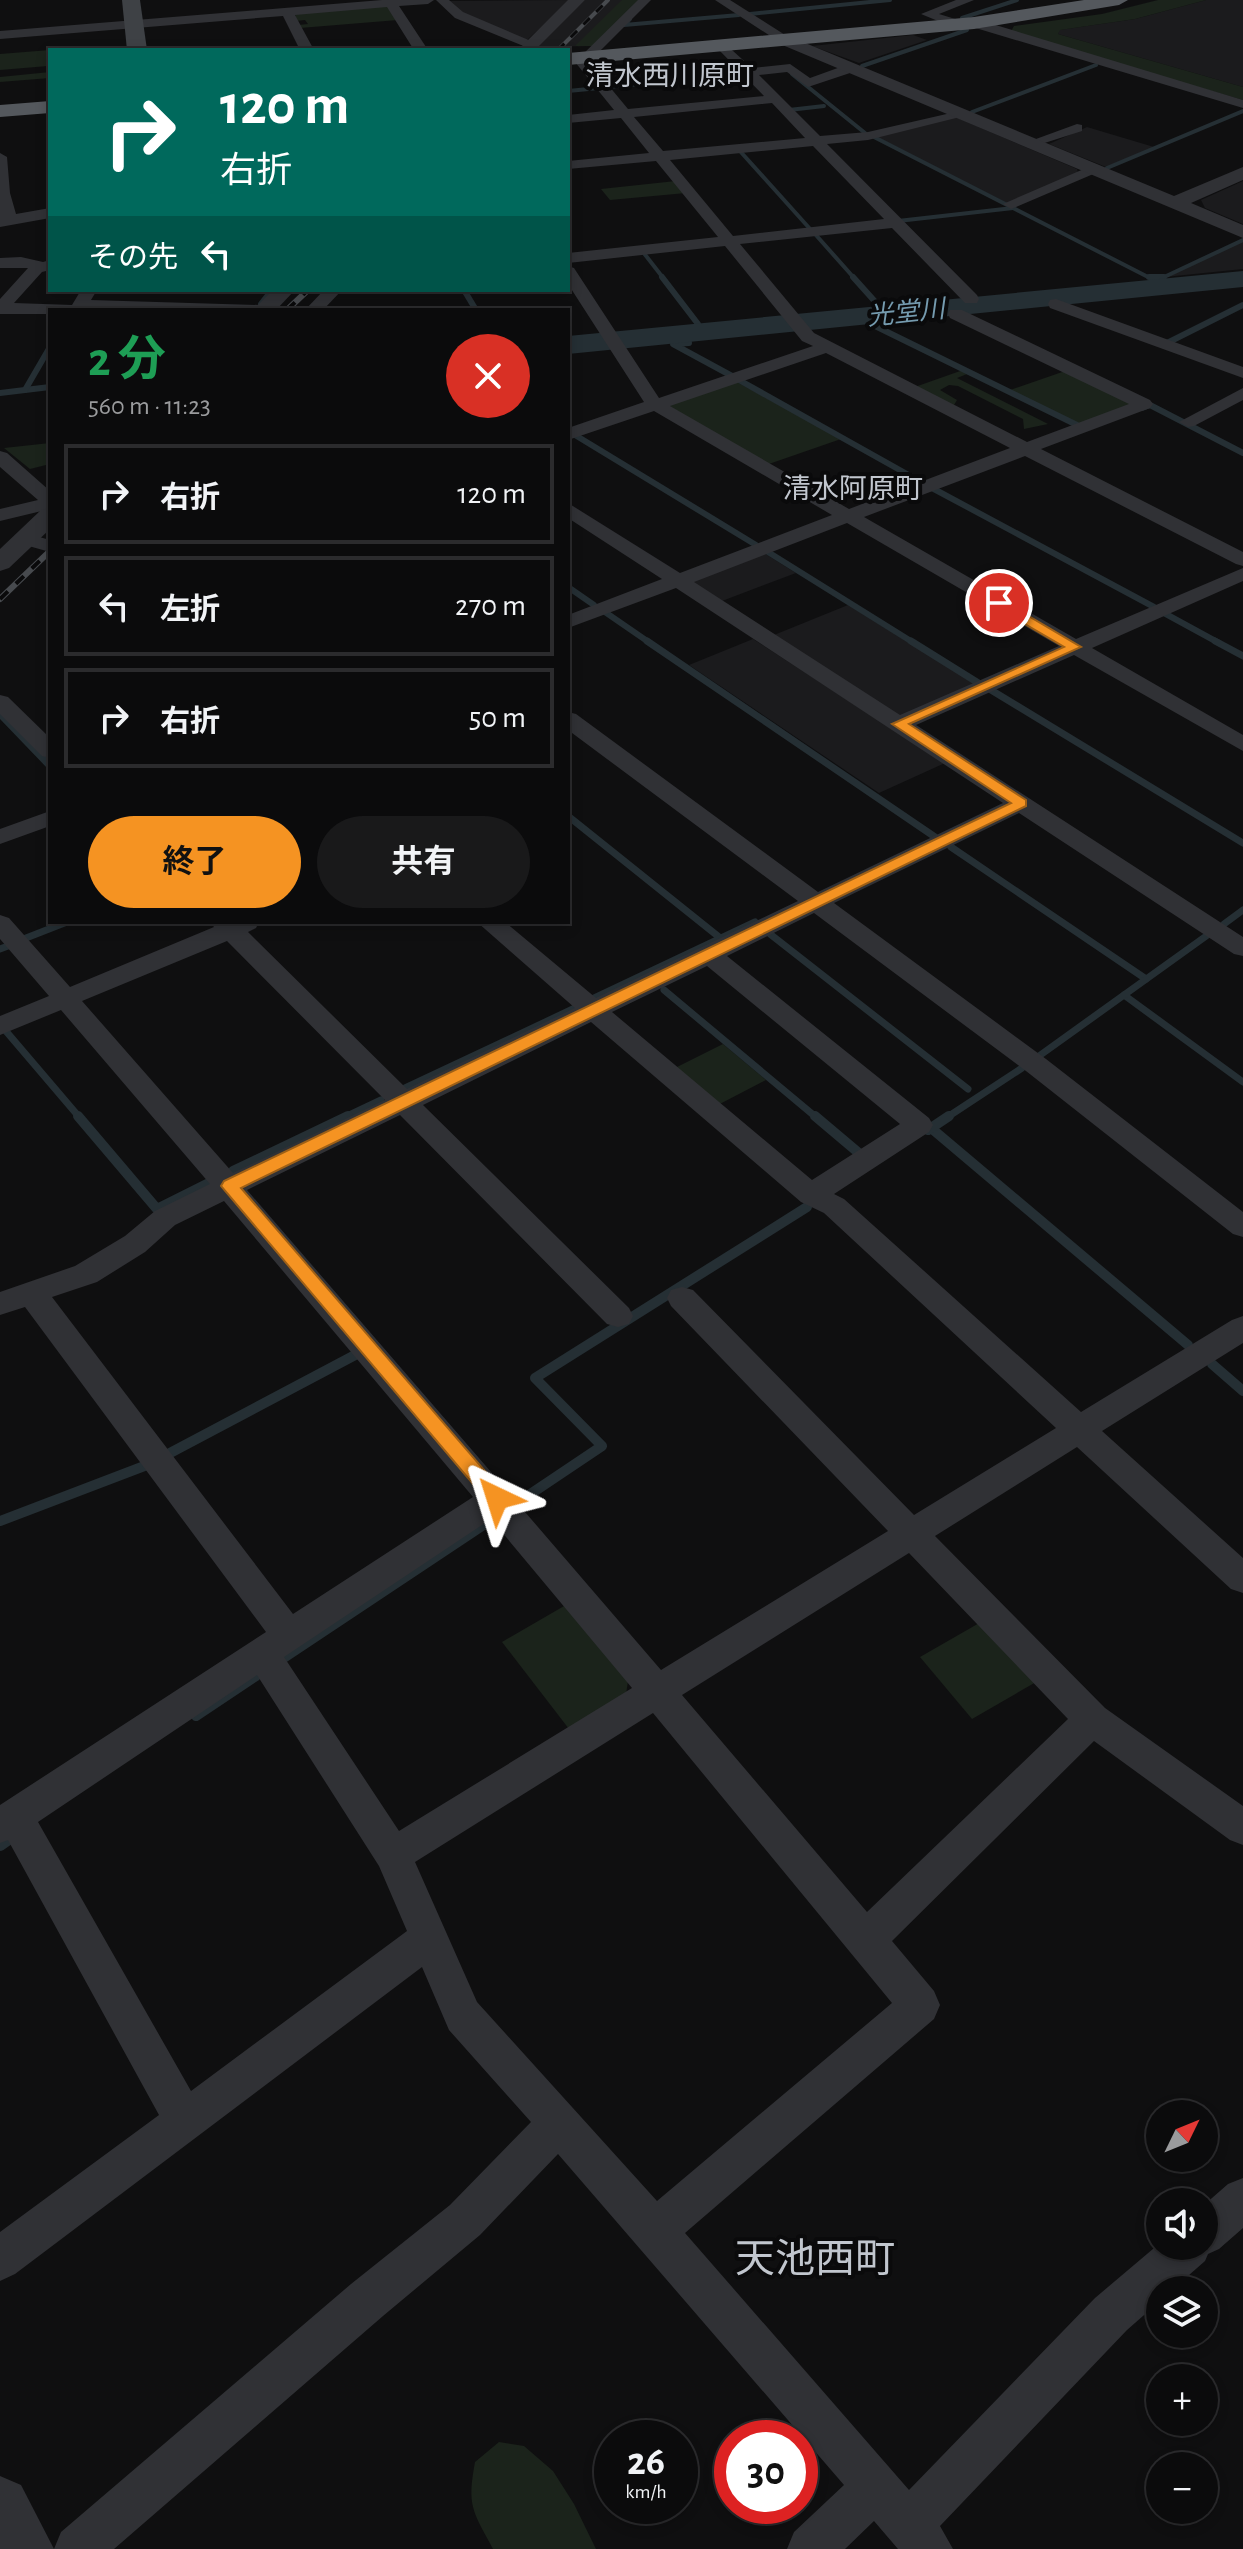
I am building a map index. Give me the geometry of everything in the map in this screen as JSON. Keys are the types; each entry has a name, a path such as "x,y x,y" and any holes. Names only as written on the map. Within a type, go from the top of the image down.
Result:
{"highway":[{"path":"570,59 967,24 1119,0"},
{"path":"0,111 48,107"}],"main road":[{"path":"131,0 137,48"}],"street":[{"path":"247,0 251,14"},
{"path":"0,35 353,3 428,0"},
{"path":"442,0 459,15 529,47 577,0"},
{"path":"645,0 582,62 808,337 1243,560"},
{"path":"721,0 786,40 1243,232"},
{"path":"968,0 927,14 1243,104"},
{"path":"391,3 420,48"},
{"path":"287,11 306,48"},
{"path":"723,46 971,299"},
{"path":"748,72 790,68 808,83 851,68"},
{"path":"570,119 775,99"},
{"path":"570,165 868,136 959,113"},
{"path":"1032,143 1077,128"},
{"path":"0,157 5,220 48,213"},
{"path":"1011,204 1093,169"},
{"path":"1175,203 1243,173"},
{"path":"570,258 894,223"},
{"path":"0,263 45,266"},
{"path":"0,309 45,266"},
{"path":"570,274 654,404 1243,744"},
{"path":"88,292 80,305 154,308"},
{"path":"233,292 258,308"},
{"path":"263,308 283,292"},
{"path":"315,308 332,292"},
{"path":"1056,304 1243,373"},
{"path":"0,309 48,310"},
{"path":"570,621 1144,404 956,314"},
{"path":"570,433 827,347"},
{"path":"1188,422 1243,393"},
{"path":"0,457 48,500"},
{"path":"0,515 48,503"},
{"path":"570,510 1243,948"},
{"path":"0,563 48,517"},
{"path":"25,539 48,545"},
{"path":"899,724 1243,574"},
{"path":"0,702 48,749"},
{"path":"570,720 1036,1065 1243,1227"},
{"path":"0,1304 86,1274 135,1244 165,1218 1021,803"},
{"path":"0,837 48,819"},
{"path":"0,923 497,1498 920,2005 655,2231"},
{"path":"492,924 811,1195 834,1206 1243,1579"},
{"path":"0,1026 234,925 402,1103 618,1316"},
{"path":"710,955 919,1125 811,1195"},
{"path":"31,1292 275,1644 393,1855 463,2016 655,2231 918,2537 1111,2314 1174,2260"},
{"path":"682,1298 1092,1719 1243,1828"},
{"path":"393,1855 1243,1328"},
{"path":"185,2121 6,1818 497,1498"},
{"path":"866,1940 1092,1719"},
{"path":"0,2259 429,1938"},
{"path":"78,2549 356,2309 465,2220 490,2191 559,2124"},
{"path":"1218,2221 1243,2199"},
{"path":"811,2549 876,2487"},
{"path":"0,2506 24,2549"}],"shaded area":[{"path":"571,0 527,40 463,14 448,1"},
{"path":"585,0 641,0 594,46 534,47"},
{"path":"622,0 641,0 594,46 575,46"},
{"path":"1158,0 1206,0 1135,19 1060,30 1058,34 1243,87 1243,100 1010,33 1014,26 1102,14"},
{"path":"1206,0 1243,0 1243,87 1058,34 1059,30 1135,19"},
{"path":"389,6 398,20 300,28 298,25 308,24 305,20 296,21 295,12"},
{"path":"913,35 927,40 859,63 812,46"},
{"path":"48,50 48,66 0,70 0,54"},
{"path":"48,72 48,78 0,82 0,77"},
{"path":"955,117 1077,169 1078,173 1007,203 877,137"},
{"path":"1087,127 1154,147 1106,167 1049,144"},
{"path":"676,181 686,193 610,200 601,189"},
{"path":"1243,181 1243,224 1205,208 1201,200"},
{"path":"1243,240 1243,269 1165,277"},
{"path":"963,370 1078,426 967,374 957,378 1048,424 1024,429 1023,419 958,386 949,385 940,390 957,400 954,405 912,388"},
{"path":"1068,370 1135,405 1081,425 1010,390"},
{"path":"735,381 841,439 766,465 666,404"},
{"path":"48,443 48,464 30,469 4,448"},
{"path":"761,551 796,573 722,601 688,579"},
{"path":"848,605 979,686 903,719 774,635"},
{"path":"753,639 945,763 879,793 689,665"},
{"path":"723,1044 766,1080 714,1107 671,1070"},
{"path":"571,1602 629,1675 626,1694 569,1729 502,1642"},
{"path":"981,1622 1036,1682 972,1719 920,1657"},
{"path":"499,2442 524,2446 553,2471 574,2504 596,2549 493,2549 476,2516 471,2489 475,2462"}],"waterway":[{"path":"750,14 890,0"},
{"path":"962,18 1017,0"},
{"path":"630,19 624,25 739,15"},
{"path":"862,66 967,30"},
{"path":"972,112 1096,65"},
{"path":"602,80 608,87 745,74"},
{"path":"792,74 865,133"},
{"path":"570,91 599,88"},
{"path":"789,110 824,106"},
{"path":"1107,168 1243,111"},
{"path":"874,137 1013,208"},
{"path":"739,150 811,230"},
{"path":"898,221 1013,208"},
{"path":"1013,208 1152,279 1162,278 1243,240"},
{"path":"815,234 855,279"},
{"path":"643,252 664,279"},
{"path":"662,277 698,324"},
{"path":"853,277 879,306"},
{"path":"1149,277 1164,277"},
{"name":"光堂川","path":"570,345 1243,279"},
{"path":"261,304 270,292"},
{"path":"465,292 475,308"},
{"name":"光堂川","path":"1034,298 1047,303"},
{"path":"1167,343 1243,305"},
{"name":"光堂川","path":"856,316 863,320"},
{"path":"871,324 1077,425"},
{"path":"689,343 673,344 732,376"},
{"path":"25,390 48,350"},
{"path":"739,380 923,483"},
{"path":"25,390 48,387"},
{"path":"0,393 25,390"},
{"path":"1142,408 1150,405 1243,453"},
{"path":"575,435 756,545"},
{"path":"932,488 1154,607"},
{"path":"768,552 914,643"},
{"path":"570,588 594,605"},
{"path":"605,612 650,643"},
{"path":"1164,613 1219,643"},
{"path":"647,641 935,837"},
{"path":"911,641 980,684"},
{"path":"1215,641 1243,656"},
{"path":"991,690 1243,843"},
{"path":"0,714 48,764"},
{"path":"570,818 719,937"},
{"path":"951,847 1146,979"},
{"path":"1224,924 1243,910"},
{"path":"590,1000 755,922"},
{"path":"26,938 62,924"},
{"path":"770,934 968,1089"},
{"path":"1124,995 1209,934"},
{"path":"0,949 8,946"},
{"path":"664,990 817,1118"},
{"path":"1039,1056 1124,995"},
{"path":"1124,995 1243,1082"},
{"path":"405,1088 575,1008"},
{"path":"5,1030 80,1118"},
{"path":"946,1118 1022,1068"},
{"path":"343,1118 381,1100"},
{"path":"78,1116 157,1209 213,1181"},
{"path":"233,1171 348,1116"},
{"path":"815,1116 860,1154"},
{"path":"931,1128 946,1118"},
{"path":"931,1128 1188,1345"},
{"path":"523,1499 602,1446 535,1378 807,1207"},
{"path":"170,1453 357,1354"},
{"path":"1212,1364 1243,1391"},
{"path":"0,1521 147,1465"},
{"path":"285,1657 497,1516"},
{"path":"196,1716 256,1676"},
{"path":"0,1845 10,1838"}],"railway":[{"path":"560,48 608,0"},
{"path":"289,308 306,292"},
{"path":"0,599 48,553"}],"district":[{"name":"清水西川原町","path":"670,75"},
{"name":"清水阿原町","path":"853,488"},
{"name":"天池西町","path":"815,2258"}],"route":[{"path":"497,1498 230,1186 1021,803 899,724 1074,647 999,603"}]}
